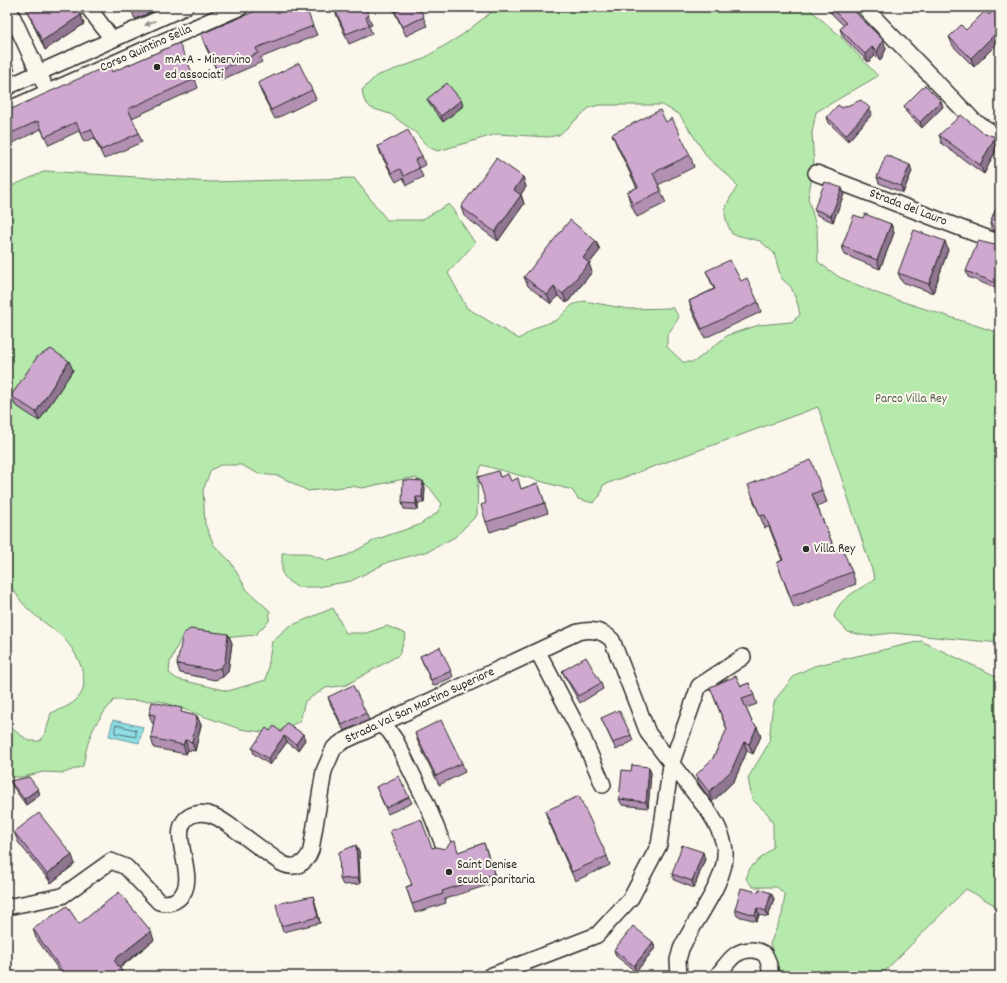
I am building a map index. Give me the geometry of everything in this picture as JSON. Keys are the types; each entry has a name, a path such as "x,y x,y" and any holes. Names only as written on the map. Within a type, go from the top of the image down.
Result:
{"street":[{"path":"8,7 49,92"},
{"path":"88,7 112,39"},
{"name":"Corso Quintino Sella","path":"7,87 185,7"},
{"name":"Corso Quintino Sella","path":"7,110 241,7"},
{"path":"864,7 975,122 1000,137"},
{"name":"Strada del Lauro","path":"816,173 1000,243"},
{"name":"Strada Val San Martino Superiore","path":"7,907 62,896 111,861 126,867 159,902 166,904 176,901 183,894 187,882 181,828 186,819 197,813 206,813 218,818 281,863 288,866 298,865 309,858 324,771 334,748 342,742 538,652 578,632 587,630 605,633 612,640 648,733 671,765 709,812 718,826 726,852 719,882 681,949 678,960 679,976"},
{"path":"538,652 583,738 603,784"},
{"path":"490,976 597,935 631,898 659,845 671,765 699,686 743,657"},
{"path":"381,724 389,731 396,741 427,804 445,849"},
{"path":"717,976 735,954 741,950 760,951 764,954 771,976"}],"green space":[{"name":"Parco Villa Rey","path":"498,7 807,7 838,34 878,76 816,112 812,133 814,166 808,198 817,229 818,262 839,277 879,294 990,330 1000,336 1000,643 892,633 867,636 848,632 834,617 836,610 850,595 875,579 818,407 603,485 600,496 593,503 578,499 572,490 482,465 478,474 477,515 455,537 429,551 388,562 351,581 318,587 297,587 288,581 282,573 282,553 306,553 328,561 348,555 377,539 419,525 437,513 442,504 429,487 416,478 404,479 362,488 352,486 308,491 279,476 259,474 241,465 220,465 211,470 203,490 205,524 214,545 230,561 247,590 270,611 269,621 255,635 234,637 203,631 183,634 170,662 169,673 177,679 228,691 266,680 272,641 288,627 333,608 346,633 366,633 387,626 406,634 399,655 346,685 326,688 305,701 300,721 281,730 262,732 240,729 160,701 114,700 101,716 93,730 87,745 83,766 64,773 43,772 23,777 7,777 7,725 29,741 40,741 46,732 51,713 66,707 75,701 82,691 84,683 80,664 71,647 65,639 25,606 7,578 7,188 46,171 211,182 354,178 387,220 421,220 449,204 475,243 448,273 467,308 519,339 537,327 557,320 572,305 584,301 628,309 673,308 679,317 667,336 667,347 683,362 694,362 728,335 759,325 791,322 800,315 791,287 781,278 774,253 760,241 732,234 725,215 729,200 737,187 732,179 708,158 679,114 662,105 599,105 589,108 559,135 548,137 497,134 438,151 428,147 415,132 390,114 371,108 364,100 362,90 376,76 421,60 462,35"},
{"path":"921,641 1000,678 1000,908 966,889 880,976 781,976 770,944 782,915 785,895 777,887 753,887 746,879 750,868 773,847 773,824 768,814 752,799 748,778 769,743 772,712 775,700 795,675 814,666"}],"water":[{"path":"113,720 143,727 139,743 109,736"}],"building":[{"path":"26,7 75,7 81,15 42,41"},
{"path":"131,7 138,7 132,10"},
{"path":"265,7 306,7 313,26 256,48 258,53 217,71 201,34"},
{"path":"334,7 365,7 369,16 366,17 369,25 346,34"},
{"path":"393,7 419,7 424,17 402,27"},
{"path":"830,7 850,7 883,40 877,52 872,47 865,54 840,29 846,23"},
{"path":"996,7 1000,7 1000,29 971,58 949,37 961,25 966,30 985,11 989,15"},
{"path":"179,43 195,79 128,109 139,133 101,150 91,129 81,133 76,122 45,137 38,121 7,135 7,111 109,65 112,72"},
{"path":"7,51 12,62 7,65"},
{"path":"299,63 312,90 271,110 258,83"},
{"path":"447,83 461,100 441,116 427,99"},
{"path":"925,85 941,101 920,122 904,106"},
{"path":"861,100 870,108 846,135 827,117 838,105 842,108"},
{"path":"660,110 666,122 672,118 690,155 653,173 661,191 633,205 627,192 638,187 612,134"},
{"path":"961,115 982,132 995,137 980,165 939,135"},
{"path":"408,130 422,156 415,160 419,168 404,176 400,169 392,173 378,146"},
{"path":"886,155 910,165 901,186 877,177"},
{"path":"496,158 523,177 514,190 521,195 495,232 461,207"},
{"path":"825,182 842,188 831,216 814,209"},
{"path":"1000,198 1000,229 990,224"},
{"path":"865,214 891,224 877,260 842,246 854,215 863,218"},
{"path":"570,220 596,241 583,258 589,263 563,294 554,287 547,295 524,277"},
{"path":"914,230 945,241 929,284 898,273"},
{"path":"978,241 1000,245 1000,278 998,284 966,271"},
{"path":"730,260 741,281 747,278 758,302 702,329 689,301 715,289 706,271"},
{"path":"51,349 69,361 36,412 11,396 37,357"},
{"name":"Villa Rey","path":"811,460 822,490 812,494 835,550 842,548 852,572 790,596 777,563 783,560 765,515 760,516 748,485"},
{"path":"498,471 500,477 508,474 511,481 518,478 521,489 538,483 545,503 486,522 481,505 486,503 478,477"},
{"path":"403,480 423,481 422,497 416,497 416,504 402,503"},
{"path":"190,629 228,634 225,662 220,668 212,670 177,664 183,634"},
{"path":"440,647 451,671 431,680 420,656"},
{"path":"586,657 601,683 578,696 562,671"},
{"path":"736,676 741,686 749,683 754,695 742,699 752,722 757,727 749,744 744,742 731,771 709,792 696,775 713,758 727,729 710,687"},
{"path":"353,685 366,713 342,725 328,697"},
{"path":"152,702 182,708 181,712 197,716 192,742 185,740 183,745 151,738 155,715 149,714"},
{"path":"619,710 631,735 613,743 601,718"},
{"path":"441,720 462,763 436,776 415,733"},
{"path":"287,723 303,734 296,744 284,736 268,759 252,748 266,728 270,731 274,726 281,732"},
{"path":"632,765 649,767 646,802 619,799 622,770 631,771"},
{"path":"399,776 409,797 386,808 376,787"},
{"path":"29,777 38,789 24,799 10,781"},
{"path":"579,796 607,856 572,872 545,811"},
{"path":"39,813 72,855 47,874 14,832"},
{"path":"421,819 432,848 436,847 445,849 451,842 455,841 458,852 484,843 494,874 442,891 443,894 412,904 406,887 412,885 390,831"},
{"path":"356,845 358,878 340,879 339,852"},
{"path":"682,845 703,852 692,881 672,874"},
{"path":"741,888 758,892 759,889 771,893 766,911 757,908 755,915 735,909"},
{"path":"119,892 151,931 114,960 125,976 66,976 33,929 67,906 79,924"},
{"path":"313,896 318,917 281,926 276,904"},
{"path":"633,926 653,942 634,966 614,950"}],"place":[{"name":"mA+A - Minervino ed associati","path":"157,67"},
{"name":"Villa Rey","path":"806,549"},
{"name":"Saint Denise scuola paritaria","path":"449,872"}]}
